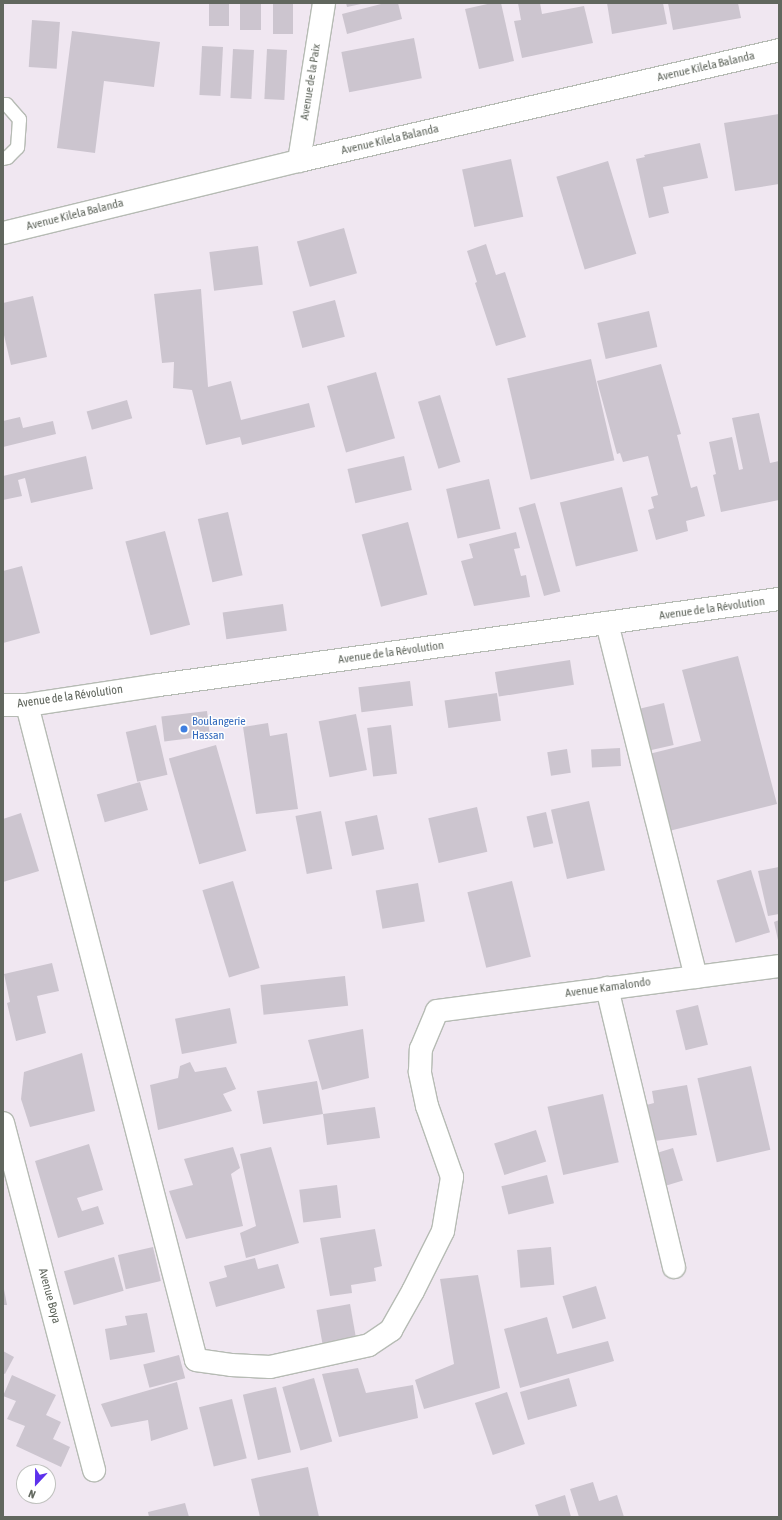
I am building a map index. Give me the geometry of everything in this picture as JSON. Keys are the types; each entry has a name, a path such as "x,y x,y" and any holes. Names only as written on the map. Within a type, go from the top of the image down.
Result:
{"street":[{"name":"Avenue de la Paix","path":"299,161 324,3"},
{"name":"Avenue Kilela Balanda","path":"3,233 299,161 779,50"},
{"name":"Avenue de la Révolution","path":"3,705 27,705 159,685 779,599"},
{"path":"607,623 696,977"},
{"name":"Avenue Kamalondo","path":"27,705 196,1360 231,1365 270,1367 369,1344 390,1330 413,1291 443,1231 452,1177 427,1106 420,1072 422,1048 437,1011 779,966"},
{"path":"607,988 674,1267"},
{"name":"Avenue Boya","path":"3,1123 94,1470"}],"lane":[{"path":"3,104 6,104 19,119 17,148 7,157 3,158"}],"building":[{"path":"209,3 229,3 229,26 209,26"},
{"path":"240,3 261,3 261,30 240,30"},
{"path":"273,3 293,3 293,34 273,34"},
{"path":"346,3 361,3 361,4 347,7"},
{"path":"385,3 398,3 402,19 347,34 342,14"},
{"path":"492,3 501,3 514,61 479,69 465,9"},
{"path":"518,3 540,3 542,14 584,6 593,43 522,58 514,21 521,20"},
{"path":"607,3 663,3 667,24 612,34"},
{"path":"668,3 738,3 741,18 673,30"},
{"path":"32,20 60,22 57,69 29,67"},
{"path":"72,31 160,42 154,87 104,81 95,153 57,148"},
{"path":"414,38 422,78 349,92 341,52"},
{"path":"202,46 223,47 220,96 199,95"},
{"path":"233,49 254,50 251,99 230,98"},
{"path":"267,49 287,50 284,100 264,99"},
{"path":"779,114 779,184 735,191 724,123"},
{"path":"700,143 708,178 663,187 669,213 649,218 636,159 645,157 644,155"},
{"path":"511,159 523,217 474,227 462,169"},
{"path":"608,161 636,254 585,270 556,177"},
{"path":"344,228 357,273 310,287 297,242"},
{"path":"486,244 496,275 505,272 526,337 496,346 475,283 477,282 467,251"},
{"path":"258,246 263,285 214,291 209,252"},
{"path":"201,289 208,387 231,381 241,420 309,403 315,427 242,445 240,437 206,445 192,390 173,388 174,362 162,363 154,294"},
{"path":"33,296 47,357 11,365 3,331 3,303"},
{"path":"335,300 345,337 302,348 292,311"},
{"path":"649,311 657,347 606,359 597,323"},
{"path":"591,359 614,460 531,480 507,378"},
{"path":"661,364 681,434 677,435 691,488 697,486 705,516 686,521 688,531 656,540 648,510 654,508 651,497 658,495 648,456 623,462 620,453 617,454 597,381"},
{"path":"376,372 395,438 346,452 327,386"},
{"path":"440,395 460,462 438,469 418,402"},
{"path":"127,400 132,418 92,430 87,412"},
{"path":"759,413 770,463 779,461 779,500 721,512 713,475 716,474 709,442 732,437 739,470 743,469 732,418"},
{"path":"20,417 23,428 53,421 56,434 3,447 3,421"},
{"path":"86,456 93,489 31,503 25,478 18,480 22,496 3,500 3,476"},
{"path":"404,456 412,490 355,503 347,469"},
{"path":"489,479 500,529 458,539 446,489"},
{"path":"622,487 638,551 576,567 560,502"},
{"path":"535,503 560,591 544,596 519,508"},
{"path":"228,512 243,575 212,582 198,519"},
{"path":"408,522 427,594 381,607 362,534"},
{"path":"165,531 190,625 151,635 125,542"},
{"path":"516,532 520,548 514,549 521,576 526,575 530,597 474,606 461,561 473,558 469,544"},
{"path":"22,566 40,633 3,643 3,571"},
{"path":"283,604 287,631 226,639 223,612"},
{"path":"738,656 777,804 669,831 649,754 701,741 682,670"},
{"path":"570,660 574,685 499,697 495,672"},
{"path":"410,681 413,706 361,712 358,687"},
{"path":"497,693 501,721 448,728 445,700"},
{"path":"664,703 674,745 642,752 632,710"},
{"path":"207,711 210,736 164,741 161,717"},
{"path":"356,714 367,770 330,777 319,721"},
{"path":"268,723 270,736 287,733 298,809 256,814 243,727"},
{"path":"156,725 167,775 137,782 126,732"},
{"path":"391,725 397,774 373,777 367,728"},
{"path":"216,745 246,851 199,864 169,759"},
{"path":"620,748 621,766 592,767 591,750"},
{"path":"567,749 571,773 551,776 547,752"},
{"path":"140,782 148,810 105,822 97,794"},
{"path":"589,801 605,870 567,879 551,810"},
{"path":"477,807 487,852 439,863 428,818"},
{"path":"321,811 332,869 307,874 295,816"},
{"path":"546,812 553,843 534,848 527,816"},
{"path":"21,813 39,871 3,882 3,819"},
{"path":"377,815 384,849 352,856 345,822"},
{"path":"779,867 779,914 768,916 758,871"},
{"path":"751,870 770,932 736,943 717,881"},
{"path":"233,881 260,968 229,977 202,890"},
{"path":"512,881 531,957 486,968 467,892"},
{"path":"418,883 425,921 382,929 376,890"},
{"path":"779,920 779,940 778,940 774,922"},
{"path":"52,963 59,991 37,996 46,1033 16,1041 7,1003 10,1002 4,974"},
{"path":"345,976 348,1006 264,1015 260,985"},
{"path":"698,1005 708,1045 686,1050 676,1011"},
{"path":"230,1008 237,1043 182,1054 175,1019"},
{"path":"363,1029 369,1078 322,1090 308,1040"},
{"path":"82,1053 95,1111 30,1127 21,1099 24,1072"},
{"path":"190,1062 195,1072 226,1067 236,1089 223,1094 232,1111 158,1130 150,1085 178,1078 180,1066"},
{"path":"751,1066 770,1150 717,1162 697,1078"},
{"path":"317,1081 323,1114 263,1124 257,1091"},
{"path":"687,1085 697,1135 648,1142 639,1107 654,1103 652,1091"},
{"path":"603,1094 619,1162 563,1175 547,1107"},
{"path":"375,1107 380,1138 327,1145 323,1114"},
{"path":"536,1130 546,1161 504,1175 494,1144"},
{"path":"89,1144 103,1190 77,1198 82,1211 98,1206 104,1224 58,1238 35,1161"},
{"path":"233,1147 240,1168 231,1174 243,1226 186,1239 169,1191 193,1185 184,1159"},
{"path":"271,1147 299,1243 246,1258 240,1233 256,1226 240,1154"},
{"path":"673,1148 683,1181 660,1188 650,1155"},
{"path":"547,1175 554,1203 508,1215 501,1186"},
{"path":"337,1185 341,1218 303,1222 299,1190"},
{"path":"375,1229 382,1266 374,1268 376,1281 351,1285 352,1293 330,1296 320,1238"},
{"path":"153,1247 161,1281 126,1289 118,1255"},
{"path":"551,1247 554,1285 520,1288 517,1250"},
{"path":"114,1257 124,1291 74,1305 64,1271"},
{"path":"255,1258 258,1269 278,1264 285,1288 216,1307 209,1282 227,1277 224,1266"},
{"path":"478,1275 500,1388 424,1409 415,1380 454,1364 440,1279"},
{"path":"3,1284 7,1305 3,1305"},
{"path":"596,1286 606,1319 572,1329 563,1296"},
{"path":"350,1304 356,1337 322,1343 317,1310"},
{"path":"147,1313 155,1352 110,1360 105,1329 127,1325 125,1316"},
{"path":"547,1317 557,1354 608,1341 614,1361 520,1388 504,1329"},
{"path":"3,1351 14,1357 5,1374 3,1373"},
{"path":"179,1355 185,1378 149,1388 143,1365"},
{"path":"358,1368 366,1393 413,1385 418,1418 339,1437 322,1374"},
{"path":"12,1375 56,1395 46,1415 61,1422 53,1439 70,1447 61,1467 16,1446 25,1426 7,1419 16,1401 3,1396"},
{"path":"314,1378 332,1441 300,1451 282,1387"},
{"path":"569,1378 577,1406 528,1420 520,1392"},
{"path":"177,1382 188,1429 151,1441 148,1420 111,1427 101,1404"},
{"path":"276,1387 291,1452 258,1460 243,1395"},
{"path":"507,1392 525,1444 493,1455 475,1403"},
{"path":"232,1399 247,1458 214,1466 199,1407"},
{"path":"308,1467 319,1517 260,1517 251,1479"},
{"path":"593,1482 599,1501 617,1495 624,1517 579,1517 570,1489"},
{"path":"565,1495 571,1517 539,1517 535,1505"},
{"path":"185,1503 189,1517 149,1517 148,1512"}],"place":[{"name":"Boulangerie Hassan","path":"184,729"}]}
